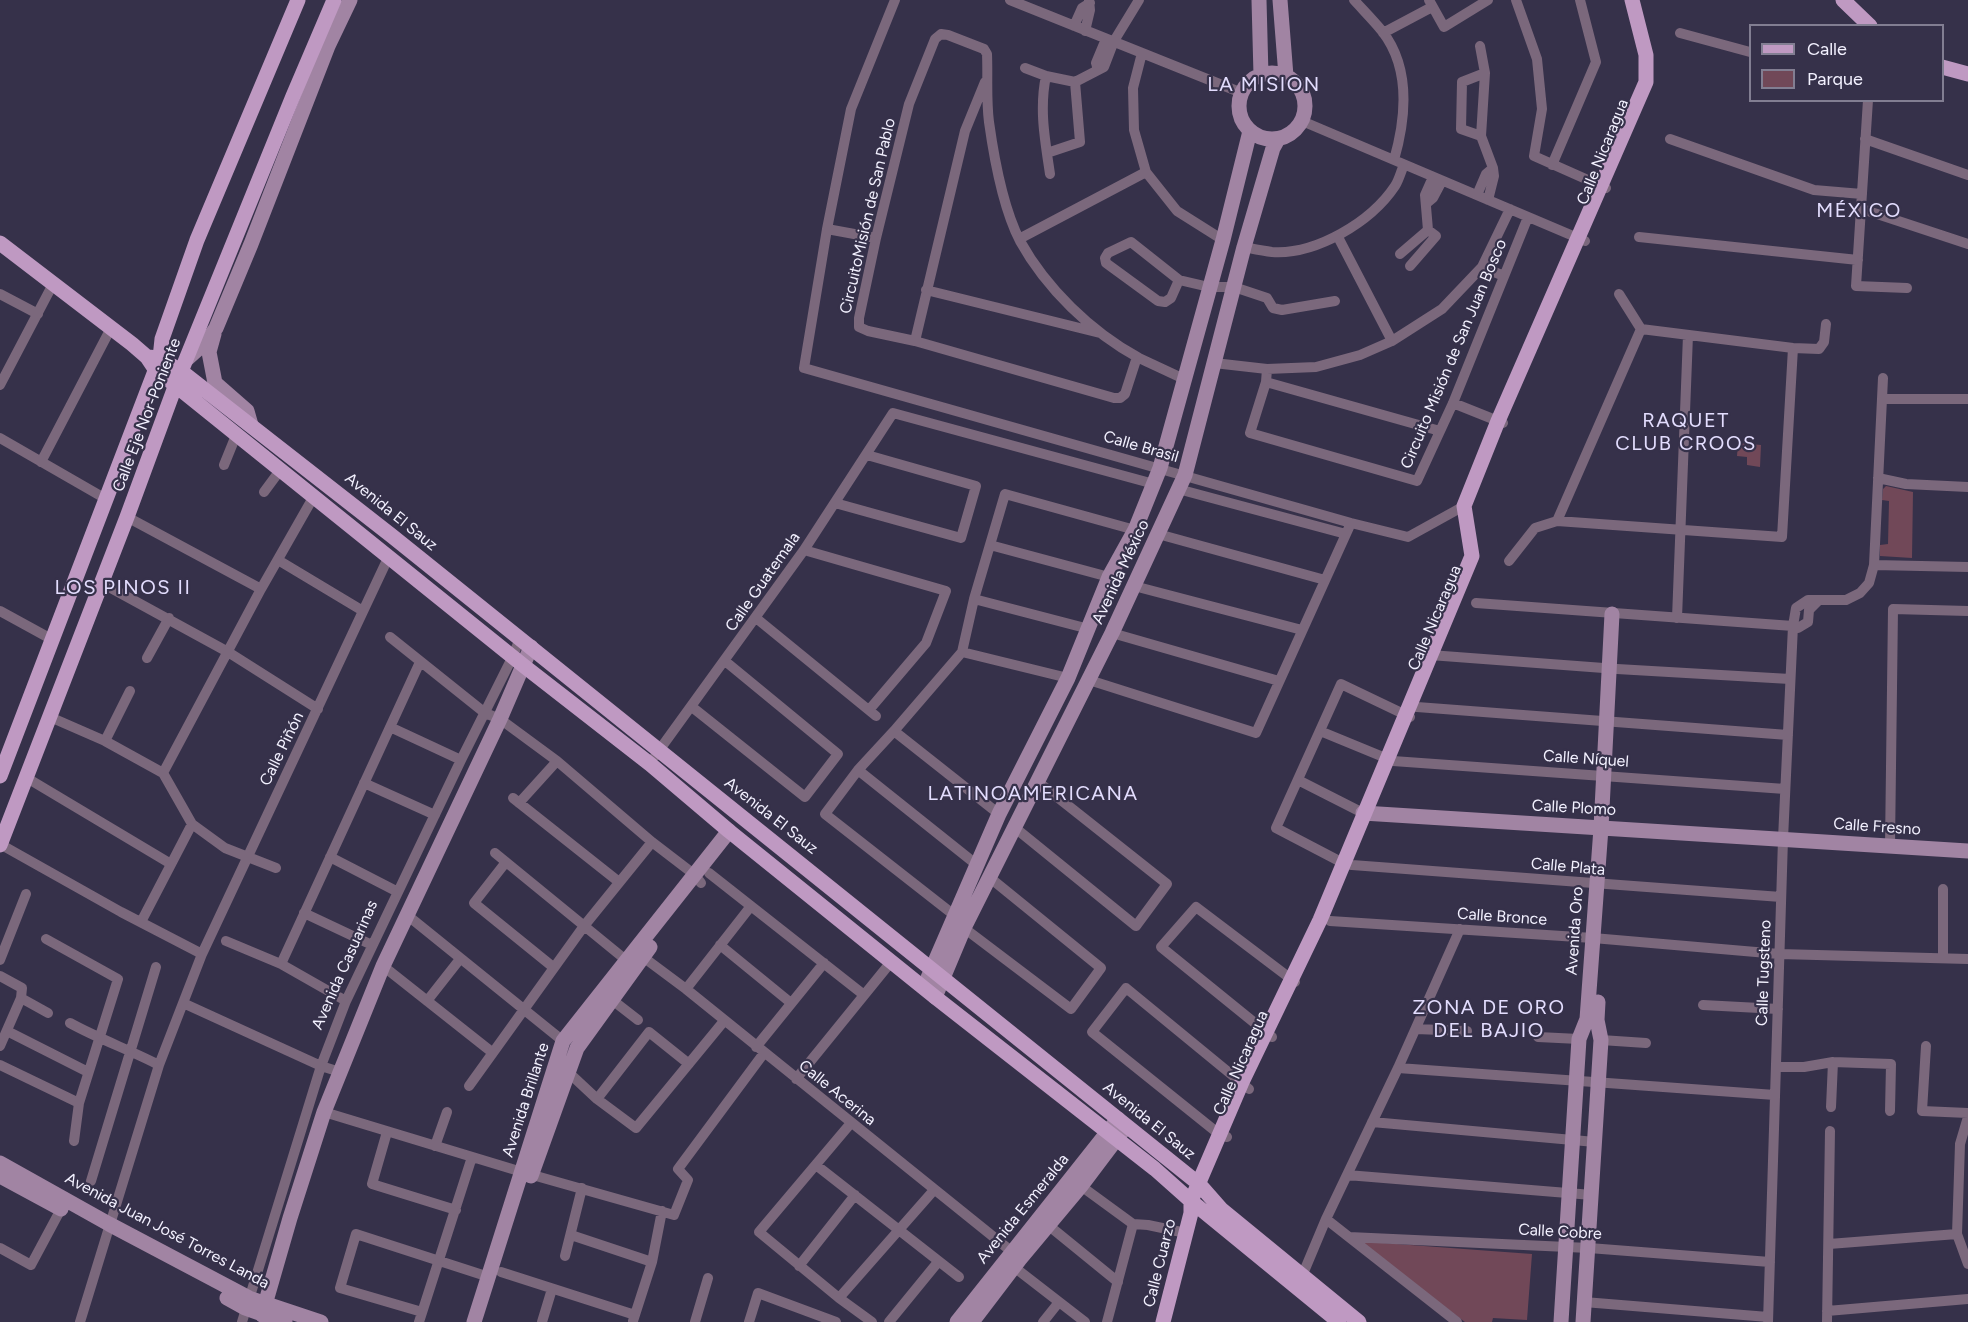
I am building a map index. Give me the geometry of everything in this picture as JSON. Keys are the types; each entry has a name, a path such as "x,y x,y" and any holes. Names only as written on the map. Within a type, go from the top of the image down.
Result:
{"main road":[{"name":"Calle Eje Nor-Poniente","path":"0,776 106,499 197,240 298,0"},
{"name":"Calle Eje Nor-Poniente","path":"1,842 181,372 334,0"},
{"name":"Calle Nicaragua","path":"1293,980 1330,921 1367,813 1435,655 1482,556 1468,505 1501,422 1582,239 1646,82 1646,55 1632,0"},
{"name":"Calle Nicaragua","path":"1603,187 1651,81 1651,55 1638,0"},
{"path":"1843,0 1868,24"},
{"path":"1944,68 1968,74"},
{"name":"Avenida El Sauz","path":"0,243 154,361 181,372 286,452 1122,1122 1202,1187 1221,1209 1300,1282 1337,1321"},
{"path":"132,344 162,339"},
{"name":"Avenida El Sauz","path":"181,372 237,433 650,764 733,835 891,962 1155,1169 1193,1207 1359,1322"},
{"path":"279,467 286,452"},
{"path":"385,553 393,536"},
{"path":"78,575 70,617 85,624"},
{"path":"55,635 67,635 69,639 61,688"},
{"name":"Calle Nicaragua","path":"1193,1207 1320,920 1348,864"},
{"name":"Calle Cuarzo","path":"1163,1322 1193,1207"}],"street":[{"path":"251,425 248,411 214,383 209,352 216,328 328,46 350,0"},
{"path":"876,238 826,229 851,109 895,0"},
{"path":"1010,0 1242,93"},
{"path":"1025,68 1046,76 1075,82 1104,67 1110,40 1139,0"},
{"path":"1259,0 1261,75"},
{"path":"1280,0 1286,76"},
{"path":"1244,248 1274,252 1311,247 1338,237 1367,216 1395,186 1404,95 1398,63 1383,33 1354,0"},
{"path":"1383,33 1430,3 1444,27 1488,0"},
{"path":"1516,0 1538,59 1542,110 1534,156 1603,187"},
{"path":"1552,165 1596,62 1580,0"},
{"path":"1074,26 1082,8 1090,1"},
{"path":"1085,31 1090,1"},
{"path":"1680,33 1749,52"},
{"name":"CircuitoMisión de San Pablo","path":"987,79 987,54 984,50 948,35 941,34 935,39 909,104 876,238 859,327 1114,398 1120,398 1125,394 1137,357"},
{"path":"1480,46 1485,73 1481,136 1494,176 1488,200"},
{"path":"1142,53 1133,88 1134,130 1146,172 1177,211 1223,240"},
{"path":"1273,73 1286,76 1301,89 1306,108 1302,121 1294,132 1278,139 1264,138 1250,131 1242,120 1239,108 1242,93 1250,82 1261,75 1273,73"},
{"path":"1481,136 1461,129 1462,82 1485,73"},
{"path":"1046,76 1042,97 1042,116 1050,174"},
{"path":"987,79 989,121 1001,188 1019,239 1036,266 1066,302 1103,334 1137,357 1184,379"},
{"path":"915,341 965,131 987,79"},
{"path":"1047,153 1080,142 1075,82"},
{"path":"1868,102 1856,286 1907,288"},
{"path":"1302,121 1582,239"},
{"name":"Avenida México","path":"938,974 954,915 976,865 999,814 1068,678 1109,578 1135,530 1152,491 1223,240 1250,131"},
{"name":"Avenida México","path":"930,992 1089,680 1182,482 1244,248 1273,148 1278,139"},
{"path":"1670,139 1814,190 1862,194"},
{"path":"1865,139 1968,175"},
{"path":"1477,195 1486,174 1493,168"},
{"path":"1019,239 1146,172"},
{"path":"1428,230 1425,195 1438,179"},
{"path":"1214,363 1267,369 1316,367 1360,355 1392,341 1442,309 1482,267 1510,209"},
{"path":"1862,209 1968,244"},
{"name":"Circuito Misión de San Juan Bosco","path":"1267,369 1266,382 1250,433 1417,481 1453,403 1528,217"},
{"name":"Calle Brasil","path":"826,229 804,368 1160,468 1182,482 1408,537 1468,505"},
{"path":"1428,230 1436,236 1412,264 1401,253 1428,230"},
{"path":"1338,237 1392,341"},
{"path":"1639,237 1858,260"},
{"path":"1179,280 1171,298 1165,302 1158,301 1106,263 1105,258 1108,253 1131,242 1179,280 1209,288 1234,287 1267,298 1273,308 1282,310 1335,301"},
{"path":"1482,267 1504,276"},
{"path":"0,385 4,368 38,314 53,284"},
{"path":"926,290 1103,334"},
{"path":"0,294 38,314"},
{"path":"1619,294 1641,329"},
{"path":"1641,329 1793,348 1820,349 1824,342 1826,324"},
{"path":"41,462 111,328"},
{"path":"181,372 216,328"},
{"path":"1557,521 1641,329"},
{"path":"1677,618 1688,335"},
{"path":"1509,561 1535,528 1557,521 1782,537 1793,348"},
{"path":"1476,603 1792,626 1796,609 1808,600 1846,600 1860,594 1869,583 1874,565 1883,378"},
{"path":"1266,382 1440,431"},
{"path":"1882,399 1968,399"},
{"path":"1453,403 1501,422"},
{"name":"Calle Guatemala","path":"650,764 804,550 893,413 1152,491"},
{"path":"224,465 237,433"},
{"path":"0,438 106,499"},
{"path":"836,503 961,538 976,486 867,455"},
{"path":"264,492 279,467"},
{"path":"1878,478 1906,484 1968,487"},
{"path":"1182,482 1346,534"},
{"path":"1152,491 1170,506"},
{"path":"954,915 825,814 858,770 962,652 974,599 1005,494 1135,530"},
{"path":"163,773 261,589 314,496"},
{"path":"127,517 261,589"},
{"path":"1089,680 1256,733 1351,523"},
{"path":"1158,534 1325,580"},
{"path":"990,545 1109,578"},
{"path":"756,618 872,713 926,644 946,591 804,550"},
{"name":"Calle Piñón","path":"80,1322 107,1228 159,1065 202,954 363,611 385,553"},
{"path":"278,560 363,611"},
{"path":"1874,565 1968,567"},
{"path":"100,582 228,652 318,709"},
{"path":"1134,586 1302,630"},
{"path":"974,599 1089,629"},
{"path":"1890,846 1893,609 1968,611"},
{"path":"0,611 55,635"},
{"name":"Avenida Oro","path":"1583,1322 1601,1040 1597,1020 1598,939 1616,614"},
{"path":"147,658 169,618"},
{"name":"Calle Tugsteno","path":"1768,1319 1792,626"},
{"path":"1112,633 1279,681"},
{"path":"390,638 485,713 500,719 557,761 652,842 702,877 751,906 864,995"},
{"name":"Avenida Casuarinas","path":"262,1313 324,1112 383,966 500,719 525,643"},
{"path":"962,652 1068,678"},
{"path":"1435,655 1614,669 1790,679"},
{"name":"Avenida Casuarinas","path":"245,1310 321,1066 346,1001 461,760 485,713 519,661"},
{"path":"692,707 805,797 838,754 725,661"},
{"path":"280,964 420,662"},
{"path":"1348,864 1276,828 1341,684 1411,711 1611,721 1788,735"},
{"path":"105,741 130,691"},
{"path":"50,717 105,741 163,773 192,825 225,848 276,868"},
{"path":"390,727 461,760"},
{"path":"894,731 999,814"},
{"path":"1320,731 1389,761"},
{"path":"557,761 516,801 619,882"},
{"name":"Calle Níquel","path":"1389,761 1785,789"},
{"path":"858,770 976,865"},
{"path":"27,778 171,864"},
{"path":"1298,780 1367,813"},
{"path":"1014,826 1136,926 1167,884 1037,781"},
{"path":"364,783 435,815"},
{"name":"Calle Plomo","path":"1367,813 1783,839"},
{"path":"141,922 192,825"},
{"name":"Avenida Brillante","path":"474,1322 495,1274 527,1174 563,1041 702,877 733,835"},
{"name":"Calle Fresno","path":"1783,839 1968,851"},
{"path":"1,842 202,954"},
{"path":"469,1086 553,967 652,842"},
{"name":"Calle Acerina","path":"495,853 584,926 686,989 934,1190 1015,1259 1059,1302 1085,1322"},
{"path":"330,857 398,892"},
{"path":"506,862 474,903 553,967"},
{"name":"Calle Plata","path":"1348,864 1781,897"},
{"path":"964,928 1071,1009 1101,968 989,877"},
{"path":"1943,889 1943,958"},
{"path":"0,960 26,894"},
{"path":"686,989 751,906"},
{"path":"1269,1035 1161,946 1196,907 1293,980"},
{"path":"304,914 372,945"},
{"path":"407,915 563,1041"},
{"name":"Calle Bronce","path":"1330,921 1779,954 1968,959"},
{"path":"380,928 397,936"},
{"path":"1300,1282 1326,1219 1398,1068 1460,929"},
{"path":"46,939 118,979 79,1102 74,1141"},
{"name":"Avenida Oro","path":"1561,1322 1579,1039 1587,1019 1598,939"},
{"path":"225,941 280,964 346,1001"},
{"path":"720,945 791,1003"},
{"name":"Avenida Brillante","path":"527,1174 577,1048 611,999 634,958"},
{"path":"427,1001 460,959"},
{"path":"796,1079 891,962"},
{"path":"324,1112 527,1174 674,1215 688,1180 678,1169 791,1003 824,963"},
{"path":"383,966 493,1053"},
{"path":"91,1181 156,967"},
{"path":"0,976 48,1013"},
{"path":"1223,1135 1092,1032 1125,988 1246,1086"},
{"path":"0,1047 22,993"},
{"path":"611,999 638,1020"},
{"path":"183,1003 321,1066 340,1072"},
{"path":"1703,1005 1778,1009"},
{"path":"567,1071 597,1099 636,1128 724,1021"},
{"path":"70,1023 99,1039 130,1050 159,1065"},
{"path":"1416,1029 1467,1031"},
{"path":"7,1031 88,1072"},
{"path":"597,1099 649,1032 689,1064"},
{"path":"1538,1037 1579,1039"},
{"path":"1601,1040 1646,1043"},
{"path":"1926,1046 1922,1111 1968,1115 1960,1144 1957,1234 1968,1264"},
{"path":"1776,1067 1804,1067 1833,1062 1891,1064 1890,1111"},
{"path":"1831,1107 1833,1062"},
{"path":"0,1065 79,1102"},
{"path":"1398,1068 1775,1095"},
{"path":"435,1146 447,1112"},
{"name":"Avenida Esmeralda","path":"972,1322 1015,1259 1122,1122"},
{"path":"1372,1122 1595,1142"},
{"path":"851,1123 759,1232 872,1322"},
{"path":"1830,1131 1827,1316 1968,1299"},
{"path":"387,1132 372,1184 456,1210"},
{"path":"472,1157 456,1210 440,1260 421,1317 340,1288 356,1234 440,1260 552,1289 634,1319 652,1262 662,1211"},
{"name":"Avenida Juan José Torres Landa","path":"0,1163 245,1310 321,1322"},
{"path":"816,1165 958,1277"},
{"path":"1347,1175 1592,1195"},
{"name":"Avenida Juan José Torres Landa","path":"0,1176 61,1209 107,1228"},
{"path":"1075,1184 1132,1224 1186,1233"},
{"name":"Avenida Esmeralda","path":"957,1322 1048,1226 1075,1184"},
{"path":"565,1256 582,1188"},
{"path":"839,1298 934,1190"},
{"path":"799,1266 855,1196"},
{"path":"0,1248 31,1265 61,1209"},
{"path":"1326,1219 1449,1320"},
{"path":"1107,1322 1132,1224"},
{"path":"1048,1226 1118,1282"},
{"path":"1829,1244 1957,1234"},
{"path":"571,1235 652,1262"},
{"name":"Calle Cobre","path":"1349,1237 1589,1248 1770,1262"},
{"path":"890,1322 938,1262"},
{"name":"Avenida Brillante","path":"485,1322 495,1274"},
{"path":"695,1322 708,1278"},
{"path":"542,1322 552,1289"},
{"path":"749,1322 758,1293 836,1322"},
{"path":"1043,1322 1059,1302"},
{"path":"1584,1302 1768,1319"},
{"name":"Avenida Juan José Torres Landa","path":"262,1313 285,1322"}],"green space":[{"path":"1738,443 1761,445 1760,467 1747,465 1747,457 1737,456"},
{"path":"1886,486 1913,492 1912,558 1880,556 1880,545 1888,544 1889,501 1882,500 1883,489"},
{"path":"1356,1241 1532,1254 1527,1320 1493,1318 1492,1322 1465,1322"}],"district":[{"name":"LA MISION","path":"1264,85"},
{"name":"MÉXICO","path":"1859,211"},
{"name":"RAQUET CLUB CROOS","path":"1686,432"},
{"name":"LOS PINOS II","path":"123,588"},
{"name":"LATINOAMERICANA","path":"1033,794"},
{"name":"ZONA DE ORO DEL BAJIO","path":"1489,1020"}]}
